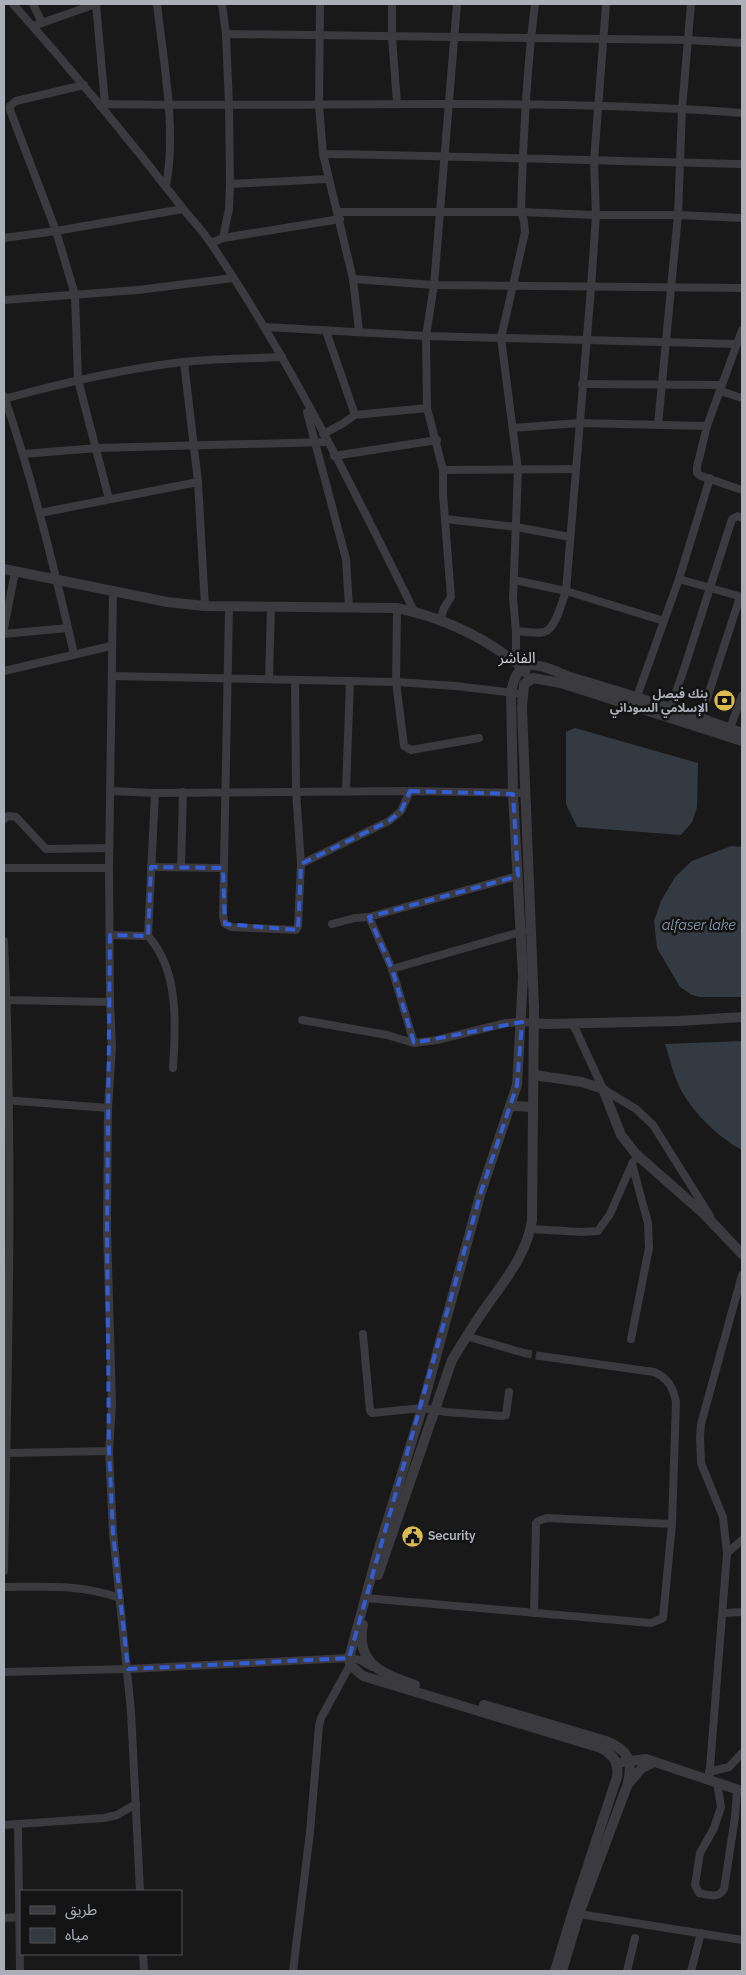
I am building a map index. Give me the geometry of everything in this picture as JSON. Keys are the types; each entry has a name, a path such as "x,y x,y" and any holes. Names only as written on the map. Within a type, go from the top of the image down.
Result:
{"street":[{"path":"13,4 103,105 211,243 265,327 366,514 414,611"},
{"path":"34,4 42,23"},
{"path":"33,26 96,4 103,105"},
{"path":"157,4 168,105 170,164 166,185"},
{"path":"222,4 226,34 230,184 230,209 223,238"},
{"path":"320,4 319,105 323,154 353,279 359,332"},
{"path":"392,4 392,37 397,103"},
{"path":"440,621 444,608 451,597 443,470 427,408 426,336 434,284 457,4"},
{"path":"293,1971 310,1832 319,1726 350,1661 395,1510 481,1192 517,1085 519,1072 531,929 513,794 511,692 520,665 513,599 518,470 501,338 525,232 521,212 522,157 530,38 535,4"},
{"path":"516,631 543,633 550,630 566,591 596,215 594,162 606,4"},
{"path":"658,425 678,215 682,109 691,4"},
{"path":"226,34 688,40 742,43"},
{"path":"84,85 16,101 10,106 56,231 75,295 78,380 109,500"},
{"path":"103,105 229,106 397,103 682,109 742,113"},
{"path":"323,154 522,157 594,162 742,164"},
{"path":"230,184 328,179"},
{"path":"4,238 183,209"},
{"path":"211,243 223,238 339,215 521,212 742,218"},
{"path":"4,300 138,290 233,278"},
{"path":"353,279 434,284 591,288 742,288"},
{"path":"265,327 326,332 426,336 737,344"},
{"path":"742,330 707,426 696,467 697,473 742,490"},
{"path":"326,332 355,415"},
{"path":"74,654 58,580 40,513 4,398 132,369 184,362 282,358"},
{"path":"184,362 198,482 205,606"},
{"path":"582,384 661,383 721,388 742,398"},
{"path":"304,399 346,559 349,607"},
{"path":"322,434 355,415 427,408"},
{"path":"513,428 579,423 707,426"},
{"path":"334,456 436,440"},
{"path":"23,454 97,448 327,442"},
{"path":"443,470 576,469"},
{"path":"635,701 664,621 710,478"},
{"path":"40,513 198,482"},
{"path":"670,708 732,519 738,516 742,518"},
{"path":"445,519 516,527 570,537"},
{"path":"4,569 167,602 205,606 397,608 414,611 486,641 520,665 529,680"},
{"path":"4,628 15,572"},
{"path":"678,579 741,597 699,722"},
{"path":"514,580 566,591 664,621"},
{"path":"113,591 109,848 112,1047 108,1108 106,1229 112,1404 109,1451 113,1533 128,1669 140,1890"},
{"path":"229,607 226,678 223,916 225,924 231,927 296,930 298,926 301,864 296,791 295,680"},
{"path":"269,679 271,608"},
{"path":"397,608 396,682 404,746 411,750 479,738"},
{"path":"4,634 68,628"},
{"path":"4,671 111,646"},
{"path":"520,665 538,666 635,701 699,722 730,728 742,733"},
{"path":"112,676 396,682 456,686 522,694"},
{"path":"395,1510 452,1360 524,1249 531,1228 534,1023 520,932 518,876 522,856 525,793 522,694 524,684 529,680 538,678 670,708 742,741"},
{"path":"346,791 350,681"},
{"path":"730,728 742,696"},
{"path":"512,748 523,749"},
{"path":"111,791 155,793 225,791 525,793"},
{"path":"301,864 389,821 401,811 410,791"},
{"path":"181,867 183,792"},
{"path":"148,936 155,793"},
{"path":"4,819 8,816 16,817 46,849 109,848"},
{"path":"151,866 223,868"},
{"path":"4,868 109,868"},
{"path":"332,924 354,918 368,917 518,876"},
{"path":"368,917 392,970 414,1043"},
{"path":"392,970 531,929"},
{"path":"110,934 148,936 158,946 164,958 170,979 175,1046 173,1068"},
{"path":"4,941 7,1100 4,1571"},
{"path":"5,1000 110,1002"},
{"path":"302,1020 387,1035 414,1043 437,1040 506,1023 573,1024 742,1017"},
{"path":"573,1024 603,1089 621,1135 634,1159 648,1223 649,1248 632,1339"},
{"path":"519,1072 582,1082 603,1089 636,1109 653,1125 716,1226"},
{"path":"7,1100 108,1108"},
{"path":"510,1106 532,1107"},
{"path":"634,1159 716,1226 742,1254"},
{"path":"531,1228 582,1232 598,1231 610,1214 634,1159"},
{"path":"617,1763 646,1759 712,1778 740,1790 724,1889 719,1895 714,1896 700,1893 695,1885 700,1853 714,1828 721,1807 712,1778 728,1553 723,1518 702,1463 700,1437 701,1424 742,1275"},
{"path":"363,1334 370,1411 376,1413 422,1408 506,1415 509,1392"},
{"path":"466,1336 524,1353"},
{"path":"368,1598 651,1624 663,1618 665,1613 672,1524 676,1402 674,1391 669,1382 654,1372 540,1356"},
{"path":"6,1453 109,1451"},
{"path":"534,1613 536,1523 538,1521 547,1518 672,1524"},
{"path":"728,1553 742,1540"},
{"path":"4,1587 79,1588 96,1590 120,1598"},
{"path":"368,1598 362,1630 362,1644 367,1657 378,1670"},
{"path":"724,1613 742,1612"},
{"path":"4,1672 360,1660 386,1675 601,1748 612,1755 617,1763 617,1777 555,1971"},
{"path":"350,1661 363,1676 606,1741 621,1748 629,1761 630,1775 579,1914 562,1971"},
{"path":"712,1778 730,1767 742,1753"},
{"path":"627,1786 642,1768 654,1762"},
{"path":"4,1825 117,1816 136,1804"},
{"path":"18,1824 20,1971"},
{"path":"579,1914 742,1940"},
{"path":"4,1918 20,1917"},
{"path":"691,1971 701,1933"},
{"path":"626,1971 635,1938"},
{"path":"143,1955 144,1971"}],"highlighted area":[{"path":"410,791 513,794 518,876 369,917 392,969 414,1043 522,1022 517,1085 481,1192 349,1658 128,1669 113,1533 109,1451 107,1229 110,935 148,936 151,867 223,868 225,924 298,930 301,864 389,821 401,811"}],"water":[{"path":"575,728 698,763 697,807 692,822 681,835 577,827 566,804 566,732"},
{"name":"alfaser lake","path":"731,846 742,847 742,997 699,997 680,987 657,948 654,921 661,901 675,877 692,861"},
{"path":"742,1041 742,1150 707,1124 685,1097 673,1072 665,1044"}],"tunnel":[{"path":"524,1353 540,1356"}],"place":[{"name":"بنك فيصل الإسلامي السوداني","path":"724,701"},
{"name":"Security","path":"412,1536"}],"district":[{"name":"الفاشر","path":"517,658"}]}
